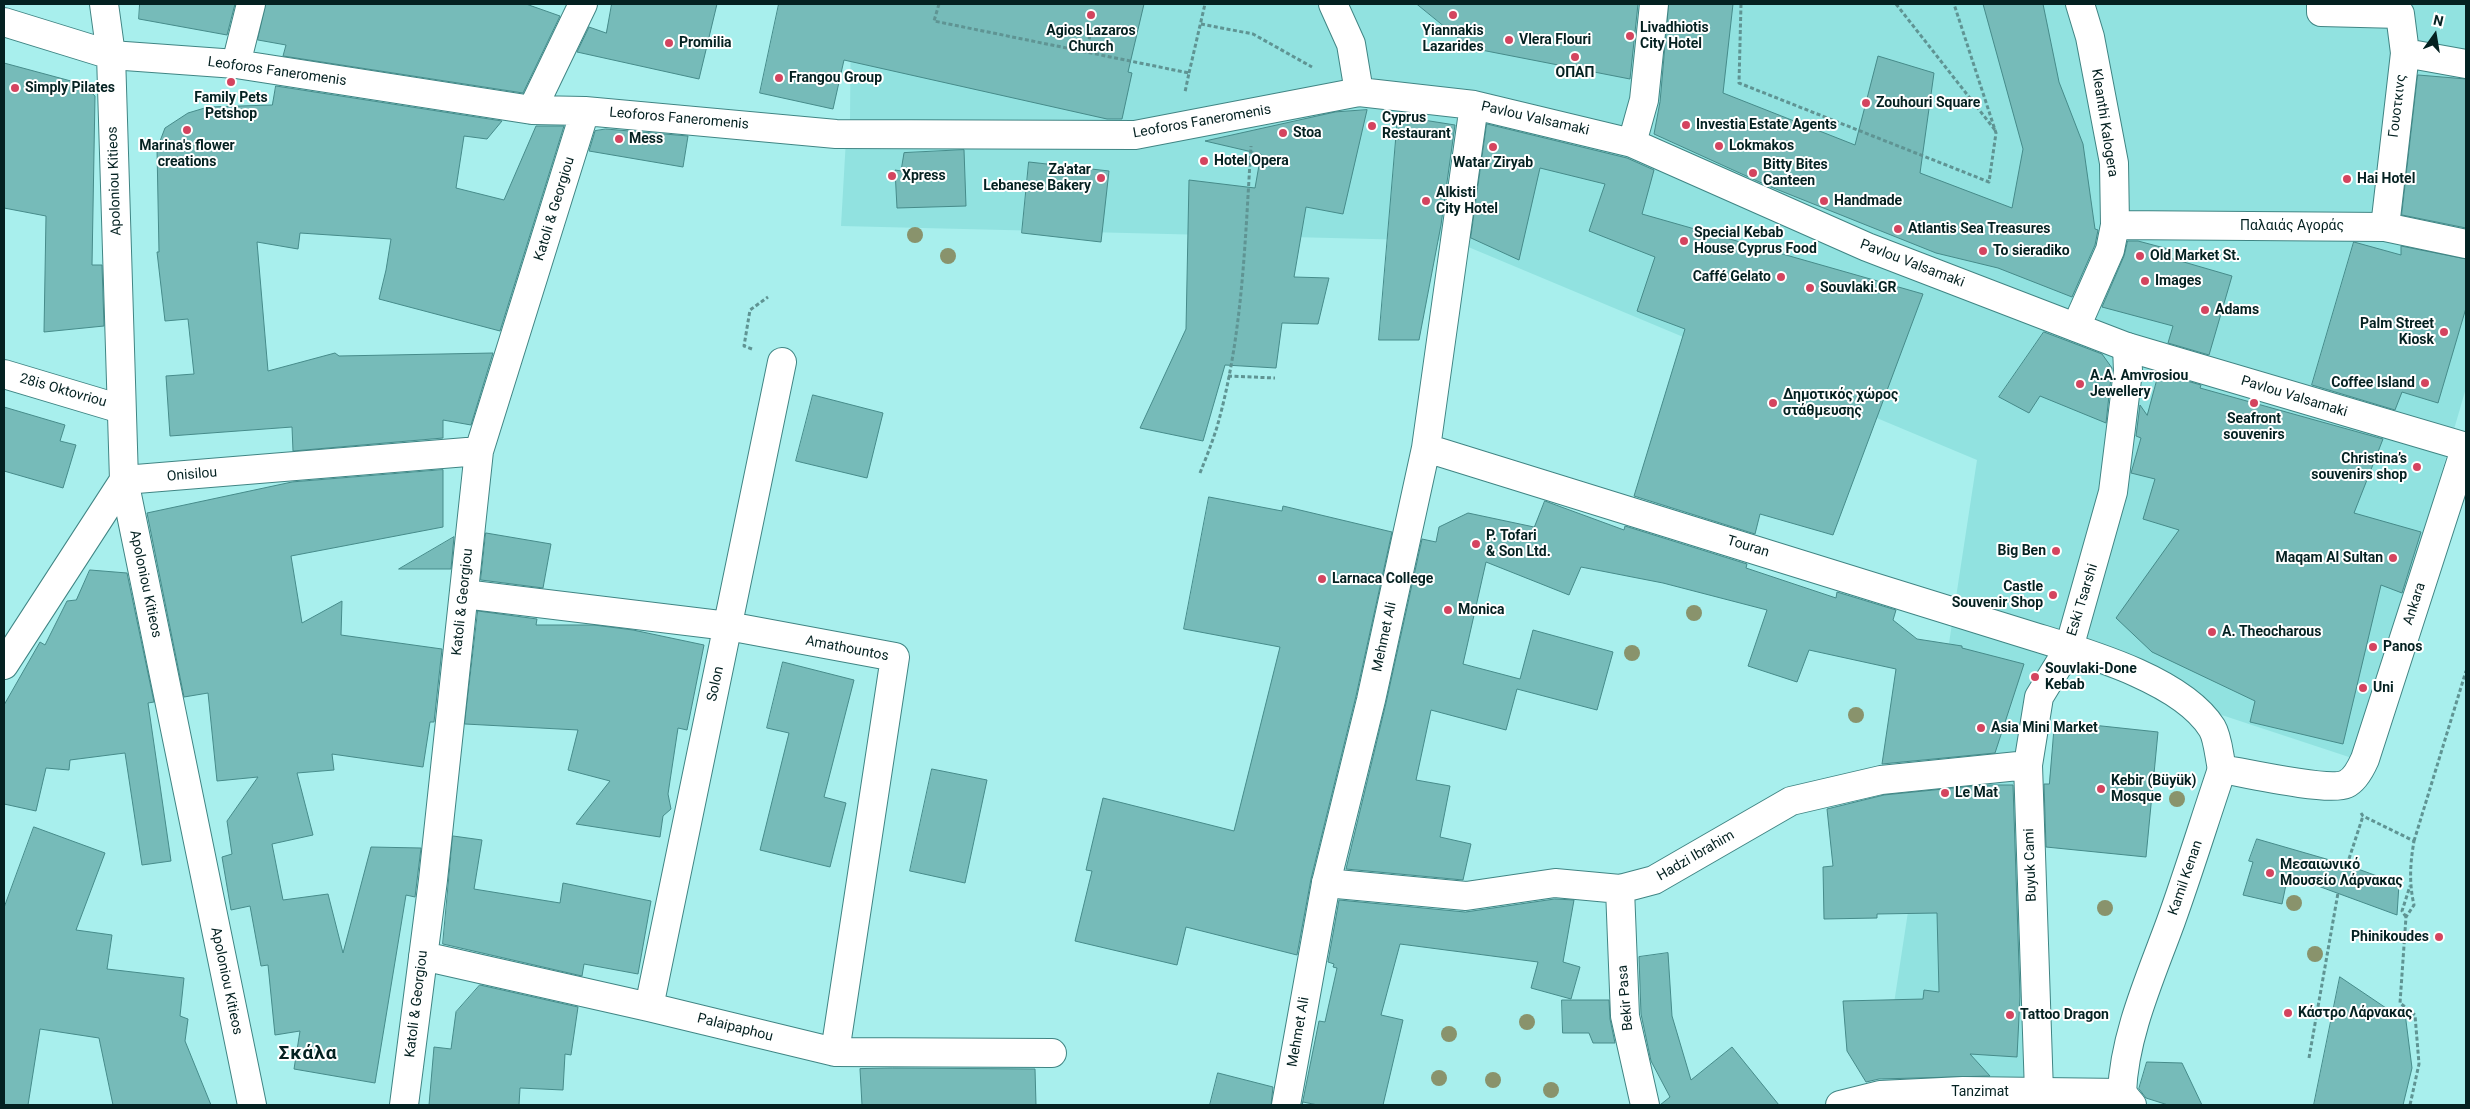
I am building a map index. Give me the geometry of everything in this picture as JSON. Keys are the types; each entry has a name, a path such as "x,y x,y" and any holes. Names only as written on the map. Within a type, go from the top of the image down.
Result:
{"street":[{"name":"Apoloniou Kitieos","path":"104,4 111,55 124,480 252,1105"},
{"path":"236,64 251,4"},
{"path":"532,110 583,4"},
{"path":"1333,4 1351,44 1359,92"},
{"path":"1632,143 1644,100 1654,4"},
{"name":"Kleanthi Kalogera","path":"2076,327 2110,250 2115,225 2114,164 2090,37 2080,4"},
{"name":"Γουοτκινς","path":"2321,4 2321,12 2400,14 2405,53 2385,227"},
{"name":"Leoforos Faneromenis","path":"4,22 111,55 236,64 532,110 585,111 836,134 1134,135 1359,92"},
{"path":"2405,53 2466,64"},
{"name":"Pavlou Valsamaki","path":"1359,92 1474,105 1632,143 1867,247 2127,347 2466,447"},
{"name":"Mehmet Ali","path":"1286,1105 1326,883 1371,700 1426,448 1474,105"},
{"name":"Katoli & Georgiou","path":"404,1105 433,880 479,451 585,111"},
{"name":"Παλαιάς Αγοράς","path":"2115,225 2385,227 2466,244"},
{"name":"Eski Tsarshi","path":"2127,347 2128,370 2113,492 2069,648 2130,670 2180,695 2199,711 2213,729 2222,769"},
{"name":"Solon","path":"649,1007 782,362"},
{"name":"28is Oktovriou","path":"4,374 121,409"},
{"name":"Ankara","path":"2346,784 2358,772 2365,760 2466,447"},
{"name":"Touran","path":"1426,448 2069,648"},
{"name":"Onisilou","path":"124,480 479,451"},
{"path":"4,665 124,480"},
{"name":"Amathountos","path":"464,594 728,626 895,657 835,1052"},
{"name":"Buyuk Cami","path":"2038,1098 2028,765 2039,697 2069,648"},
{"name":"Hadzi Ibrahim","path":"1326,883 1466,896 1555,882 1620,889 1654,880 1791,801 1881,780 2028,765"},
{"path":"2222,769 2327,787 2346,784"},
{"name":"Kamil Kenan","path":"2127,1099 2123,1075 2146,989 2222,769"},
{"name":"Bekir Pasa","path":"1620,889 1625,1016 1645,1105"},
{"name":"Palaipaphou","path":"422,956 649,1007 835,1052 1052,1053"},
{"name":"Tanzimat","path":"1840,1105 1880,1095 1963,1091 2038,1098 2127,1099"}],"path":[{"path":"939,4 934,21 1189,73"},
{"path":"1176,128 1205,4"},
{"path":"1741,4 1739,83 1989,182 1996,133 1954,4"},
{"path":"1896,4 1996,133"},
{"path":"1201,24 1253,34 1359,92"},
{"path":"1086,52 1092,27"},
{"path":"1200,474 1217,427 1228,376 1244,252 1253,113"},
{"path":"768,297 750,310 744,346 782,362"},
{"path":"1228,376 1275,378"},
{"path":"2410,1105 2419,1064 2415,1015 2400,1004 2406,917 2414,905 2410,885 2410,865 2414,841 2466,671"},
{"path":"2346,784 2363,816 2414,841"},
{"path":"2347,865 2363,816"},
{"path":"2406,917 2402,911 2410,885"},
{"path":"2309,1058 2338,894"}],"shaded area":[{"path":"851,4 2466,4 2466,388 2358,760 2046,657 2016,776 2030,1081 1880,1095 1977,460 1454,241 841,226 846,139 850,120"}],"building":[{"path":"140,4 235,4 227,35 139,19"},
{"path":"266,4 526,4 560,16 523,93 283,56 286,45 258,40"},
{"path":"612,4 717,4 699,79 577,52 589,27 606,33"},
{"path":"779,4 1144,4 1128,72 1132,73 1122,119 1107,119 844,60 833,109 760,93"},
{"path":"1417,4 1638,4 1630,79 1471,48"},
{"path":"1669,4 1733,4 1723,93 1855,145 1878,56 1934,73 1920,173 2012,208 2023,149 1983,4 2043,4 2059,82 2083,144 2095,229 2098,230 2095,245 2072,297 1998,268 1936,253 1766,185 1654,134 1660,102"},
{"path":"4,63 82,84 95,96 92,265 102,265 104,326 44,332 46,216 4,208"},
{"path":"2418,75 2466,79 2466,228 2402,215"},
{"path":"276,86 502,121 487,139 464,136 456,188 504,200 536,126 564,126 500,331 379,299 391,239 300,233 298,249 257,242 268,371 335,353 339,356 493,353 471,425 443,420 443,438 293,451 292,427 170,436 166,376 194,374 188,319 165,321 157,252 159,252 157,149 165,128 188,113 208,107 272,105"},
{"path":"1367,110 1343,214 1306,207 1294,277 1329,278 1318,324 1282,323 1276,368 1225,365 1203,441 1140,428 1186,329 1189,180 1255,188 1261,154 1205,141 1335,112"},
{"path":"1398,116 1455,125 1441,225 1419,340 1379,340"},
{"name":"Δημοτικός χώρος στάθμευσης","path":"1487,124 1627,158 1654,170 1642,214 1923,294 1833,535 1760,514 1755,534 1634,496 1685,329 1637,311 1655,257 1589,231 1605,184 1540,168 1519,260 1471,238"},
{"path":"606,129 688,136 683,167 589,151 595,131"},
{"path":"964,150 966,206 897,208 895,170 901,171 904,153"},
{"path":"1029,162 1109,171 1101,242 1022,233"},
{"path":"2128,241 2138,241 2172,250 2170,258 2232,276 2209,355 2168,343 2173,326 2102,307 2124,256"},
{"path":"2354,242 2401,255 2401,246 2466,259 2466,308 2438,403 2402,392 2395,410 2312,385"},
{"path":"2044,332 2102,354 2112,368 2106,423 2040,396 2029,413 1999,397"},
{"path":"2159,373 2201,385 2200,388 2383,439 2354,513 2421,532 2402,593 2381,585 2343,744 2250,722 2255,701 2152,652 2116,618 2179,530 2143,519 2155,479 2131,473 2141,438 2136,436 2140,405 2147,415"},
{"path":"813,395 883,413 867,478 796,461"},
{"path":"4,407 65,425 60,441 76,445 63,488 4,471"},
{"path":"443,470 443,527 291,556 302,623 342,601 341,635 442,649 434,722 430,722 423,767 332,754 334,770 297,773 313,835 272,844 283,900 328,894 343,953 371,847 421,848 415,897 406,895 375,1083 294,1069 300,1031 275,1035 268,965 261,966 250,906 231,910 222,857 232,854 227,821 258,777 217,781 208,693 184,697 147,513 292,482"},
{"path":"1209,497 1282,511 1283,506 1392,532 1356,696 1311,879 1297,955 1186,927 1177,965 1075,941 1092,871 1086,870 1103,798 1234,831 1280,647 1184,629"},
{"path":"1545,501 1624,530 1625,526 1747,564 1746,568 1836,598 1837,592 1896,610 1893,620 1917,639 1962,646 1962,648 2024,664 1995,753 1882,764 1896,669 1809,650 1797,682 1748,666 1767,610 1663,583 1581,567 1569,595 1486,562 1463,664 1520,679 1533,630 1613,652 1597,710 1517,689 1506,730 1431,710 1416,780 1450,786 1440,837 1471,844 1463,880 1346,869 1386,703 1422,539 1436,542 1439,527 1468,513 1534,527"},
{"path":"486,533 551,544 543,588 481,580"},
{"path":"454,537 451,569 399,569"},
{"path":"90,570 127,573 154,702 148,703 171,861 142,865 125,753 70,760 69,770 46,768 36,811 4,804 4,705 40,642 45,645 67,601 76,600"},
{"path":"478,611 537,619 536,625 594,625 633,630 704,645 687,730 678,728 668,794 671,809 663,816 660,837 576,824 610,781 568,770 578,730 465,724"},
{"path":"783,662 854,680 824,797 846,803 830,867 760,850 789,733 767,728"},
{"name":"Kebir (Büyük) Mosque","path":"2055,721 2158,732 2146,857 2046,847 2044,784 2049,784"},
{"path":"932,769 987,780 965,883 910,871"},
{"path":"1984,785 2013,785 2020,996 2017,1057 1970,1054 1990,1076 1879,1079 1866,1082 1847,1051 1843,1001 1923,999 1924,990 1939,992 1937,913 1877,914 1877,918 1824,919 1823,867 1833,866 1827,809 1884,795"},
{"path":"34,827 105,853 76,930 112,935 107,969 184,978 180,1016 188,1019 185,1041 211,1105 113,1105 99,1038 40,1029 28,1105 4,1105 4,908"},
{"path":"453,836 482,840 474,889 560,903 563,883 651,901 638,974 584,964 582,976 443,944"},
{"path":"2257,839 2347,865 2399,884 2397,915 2288,875 2282,904 2243,895 2253,862 2249,861"},
{"path":"1555,899 1574,900 1563,962 1580,967 1571,999 1531,988 1538,962 1400,944 1381,1015 1403,1020 1383,1105 1318,1105 1303,1102 1302,1105 1319,1021 1325,1022 1337,968 1333,967 1334,964 1328,962 1339,900 1465,912"},
{"path":"1668,953 1672,1016 1691,1080 1732,1047 1779,1105 1660,1105 1670,1097 1651,1061 1641,1014 1639,957"},
{"path":"2340,977 2389,1010 2405,1013 2412,1068 2403,1105 2314,1105"},
{"path":"480,985 578,1007 571,1055 565,1054 563,1090 520,1088 519,1105 429,1105 434,1047 451,1049 456,1012"},
{"path":"1562,1000 1609,1000 1610,1019 1615,1043 1593,1043 1589,1033 1563,1033"},
{"path":"2147,1062 2182,1063 2202,1105 2168,1105 2146,1098 2139,1089"},
{"path":"860,1069 1035,1069 1036,1105 862,1105"},
{"path":"1218,1073 1273,1087 1271,1105 1210,1105"}],"place":[{"name":"Agios Lazaros Church","path":"1091,15"},
{"name":"Yiannakis Lazarides","path":"1453,15"},
{"name":"Livadhiotis City Hotel","path":"1630,36"},
{"name":"Vlera Flouri","path":"1509,40"},
{"name":"Promilia","path":"669,43"},
{"name":"ΟΠΑΠ","path":"1575,57"},
{"name":"Frangou Group","path":"779,78"},
{"name":"Family Pets Petshop","path":"231,82"},
{"name":"Simply Pilates","path":"15,88"},
{"name":"Zouhouri Square","path":"1866,103"},
{"name":"Investia Estate Agents","path":"1686,125"},
{"name":"Cyprus Restaurant","path":"1372,126"},
{"name":"Marina's flower creations","path":"187,130"},
{"name":"Stoa","path":"1283,133"},
{"name":"Mess","path":"619,139"},
{"name":"Lokmakos","path":"1719,146"},
{"name":"Watar Ziryab","path":"1493,147"},
{"name":"Hotel Opera","path":"1204,161"},
{"name":"Bitty Bites Canteen","path":"1753,173"},
{"name":"Xpress","path":"892,176"},
{"name":"Za'atar Lebanese Bakery","path":"1101,178"},
{"name":"Hai Hotel","path":"2347,179"},
{"name":"Alkisti City Hotel","path":"1426,201"},
{"name":"Handmade","path":"1824,201"},
{"name":"Atlantis Sea Treasures","path":"1898,229"},
{"name":"Special Kebab House Cyprus Food","path":"1684,241"},
{"name":"To sieradiko","path":"1983,251"},
{"name":"Old Market St.","path":"2140,256"},
{"name":"Caffé Gelato","path":"1781,277"},
{"name":"Images","path":"2145,281"},
{"name":"Souvlaki.GR","path":"1810,288"},
{"name":"Adams","path":"2205,310"},
{"name":"Palm Street Kiosk","path":"2444,332"},
{"name":"Coffee Island","path":"2425,383"},
{"name":"A.A. Amvrosiou Jewellery","path":"2080,384"},
{"name":"Δημοτικός χώρος στάθμευσης","path":"1773,403"},
{"name":"Seafront souvenirs","path":"2254,403"},
{"name":"Christina’s souvenirs shop","path":"2417,467"},
{"name":"P. Tofari & Son Ltd.","path":"1476,544"},
{"name":"Big Ben","path":"2056,551"},
{"name":"Maqam Al Sultan","path":"2393,558"},
{"name":"Larnaca College","path":"1322,579"},
{"name":"Castle Souvenir Shop","path":"2053,595"},
{"name":"Monica","path":"1448,610"},
{"name":"A. Theocharous","path":"2212,632"},
{"name":"Panos","path":"2373,647"},
{"name":"Souvlaki-Done Kebab","path":"2035,677"},
{"name":"Uni","path":"2363,688"},
{"name":"Asia Mini Market","path":"1981,728"},
{"name":"Kebir (Büyük) Mosque","path":"2101,789"},
{"name":"Le Mat","path":"1945,793"},
{"name":"Μεσαιωνικό Μουσείο Λάρνακας","path":"2270,873"},
{"name":"Phinikoudes","path":"2439,937"},
{"name":"Κάστρο Λάρνακας","path":"2288,1013"},
{"name":"Tattoo Dragon","path":"2010,1015"}],"district":[{"name":"Σκάλα","path":"308,1054"}]}
